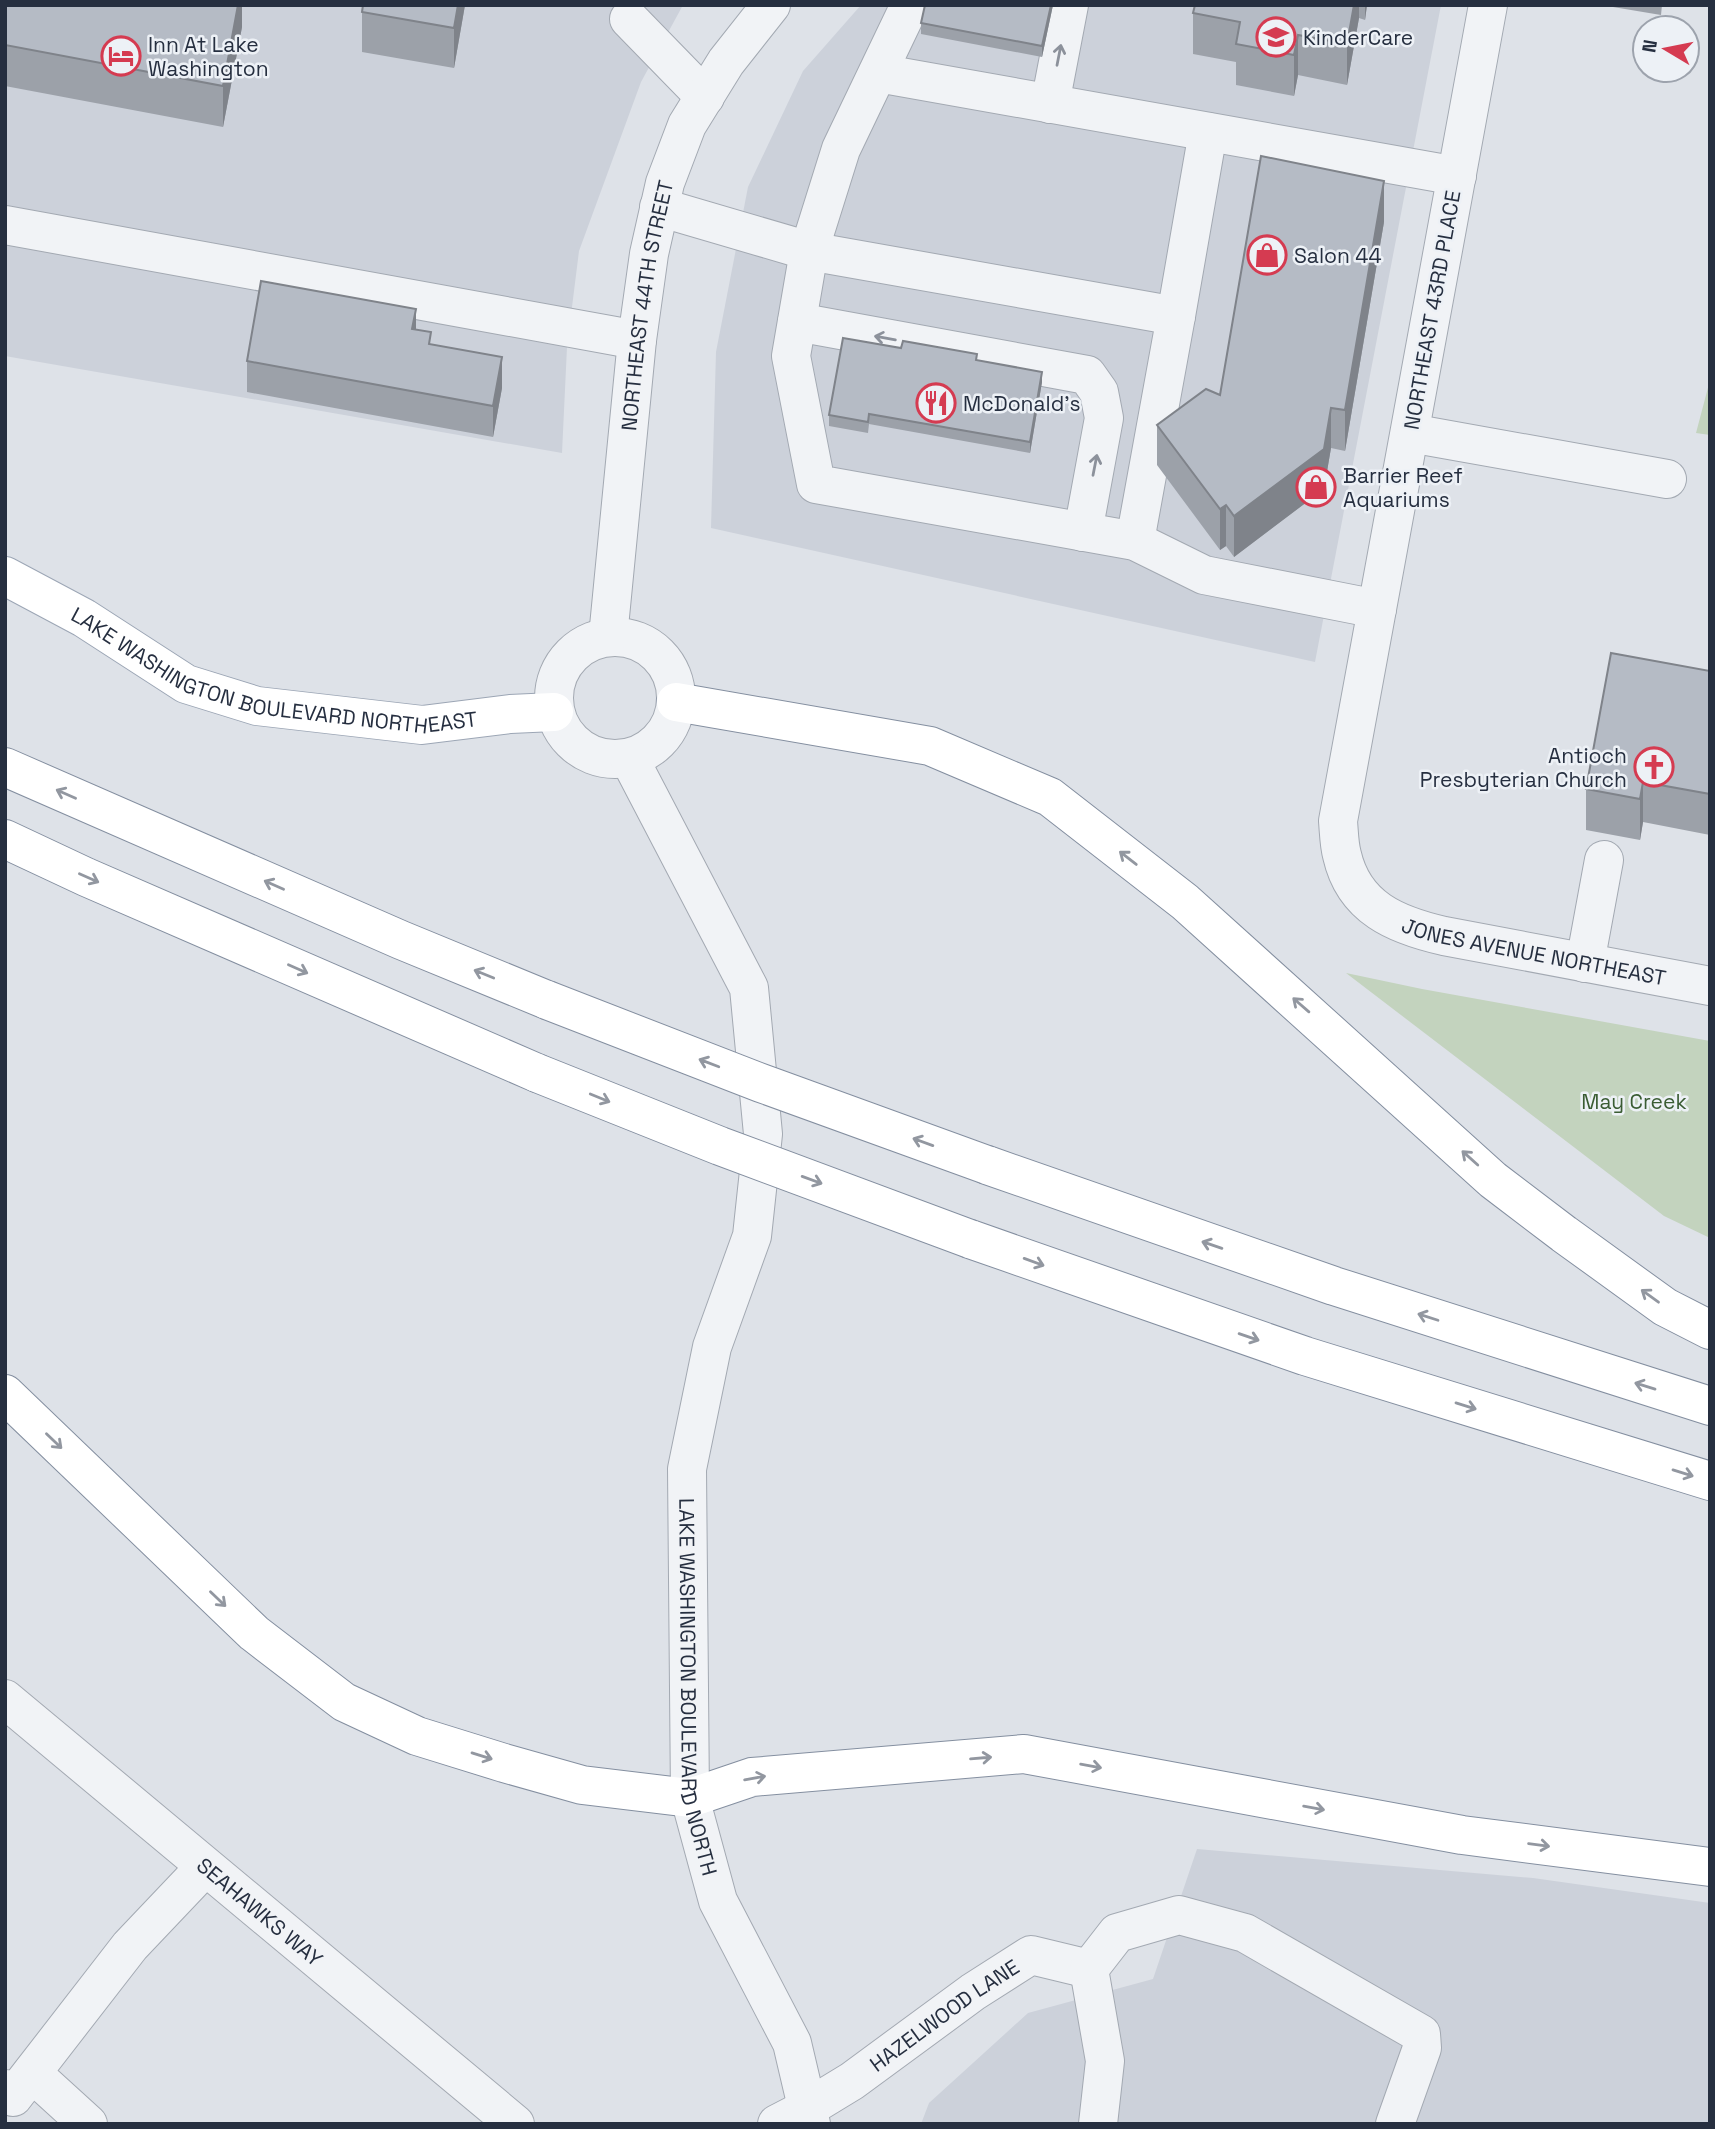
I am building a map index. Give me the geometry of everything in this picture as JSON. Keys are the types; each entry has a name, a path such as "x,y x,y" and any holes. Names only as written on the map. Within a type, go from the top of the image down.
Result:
{"main road":[{"name":"LAKE WASHINGTON BOULEVARD NORTHEAST","path":"5,576 84,618 186,684 257,706 422,725 510,714 554,712"},
{"path":"677,702 930,746 1050,797 1185,902 1493,1180 1665,1307 1710,1330"},
{"path":"5,766 401,940 761,1083 1321,1282 1710,1406"},
{"path":"5,839 86,877 537,1073 720,1146 970,1239 1305,1356 1710,1481"},
{"path":"5,1394 254,1633 344,1702 417,1736 503,1763 583,1784 690,1798 752,1777 1024,1754 1462,1835 1710,1867"}],"street":[{"name":"NORTHEAST 44TH STREET","path":"608,636 637,340 649,254 665,183 687,125 726,62 771,5"},
{"path":"910,5 841,149 809,251 791,356 816,484 1135,541 1204,575 1377,610"},
{"path":"1049,104 1069,5"},
{"name":"NORTHEAST 43RD PLACE","path":"1366,899 1350,879 1342,853 1338,821 1489,5"},
{"path":"629,19 705,97"},
{"path":"878,73 1457,176"},
{"path":"1135,541 1208,132"},
{"path":"659,207 809,251 1176,316"},
{"path":"5,225 637,340"},
{"path":"797,322 1087,374 1099,392 1104,418 1083,532"},
{"path":"1410,433 1667,479"},
{"path":"608,636 630,638 649,647 664,662 674,681 677,702 673,721 662,738 647,751 629,758 610,760 582,750 561,730 554,712 553,691 559,671 571,654 588,642 608,636"},
{"name":"LAKE WASHINGTON BOULEVARD NORTH","path":"629,758 749,988 763,1134 752,1236 712,1347 687,1469 690,1798 718,1901 792,2043 798,2119"},
{"path":"1585,963 1604,860"},
{"name":"JONES AVENUE NORTHEAST","path":"1366,899 1387,918 1412,929 1710,986"},
{"name":"SEAHAWKS WAY","path":"5,1699 514,2124"},
{"path":"88,2124 18,2081 131,1946 205,1867"},
{"path":"1098,2124 1105,2062 1089,1969 1116,1933 1180,1914 1245,1933 1421,2034 1422,2048 1395,2124"},
{"name":"HAZELWOOD LANE","path":"798,2119 973,1992 1031,1955 1089,1969"}],"shaded area":[{"path":"5,5 683,5 641,82 579,251 567,347 562,453 5,356"},
{"path":"861,5 1441,5 1315,662 711,528 716,352 748,187 803,71"},
{"path":"1197,1849 1533,1878 1710,1903 1710,2124 921,2124 929,2103 1028,2013 1153,1979"}],"green space":[{"path":"1710,380 1710,435 1696,433"},
{"name":"May Creek","path":"1346,973 1710,1041 1710,1238 1664,1216"}],"building":[{"path":"5,5 238,5 223,86 5,45"},
{"path":"363,5 458,5 454,28 362,12"},
{"path":"925,5 1051,5 1042,46 921,23"},
{"path":"1195,5 1354,5 1347,44 1298,35 1294,55 1236,44 1240,22 1193,13"},
{"path":"1261,156 1384,181 1345,410 1331,408 1324,449 1234,516 1226,505 1220,509 1157,425 1206,389 1220,395"},
{"path":"261,281 416,309 412,329 431,332 429,344 502,357 493,406 247,361"},
{"name":"McDonald's","path":"843,338 901,348 903,341 977,354 976,360 1042,372 1030,442 869,414 868,422 829,415"},
{"name":"Antioch Presbyterian Church","path":"1611,653 1710,671 1710,794 1643,782 1640,799 1586,789"}],"place":[{"name":"KinderCare","path":"1276,37"},
{"name":"Inn At Lake Washington","path":"121,56"},
{"name":"Salon 44","path":"1267,255"},
{"name":"McDonald's","path":"936,403"},
{"name":"Barrier Reef Aquariums","path":"1316,487"},
{"name":"Antioch Presbyterian Church","path":"1654,767"}]}
